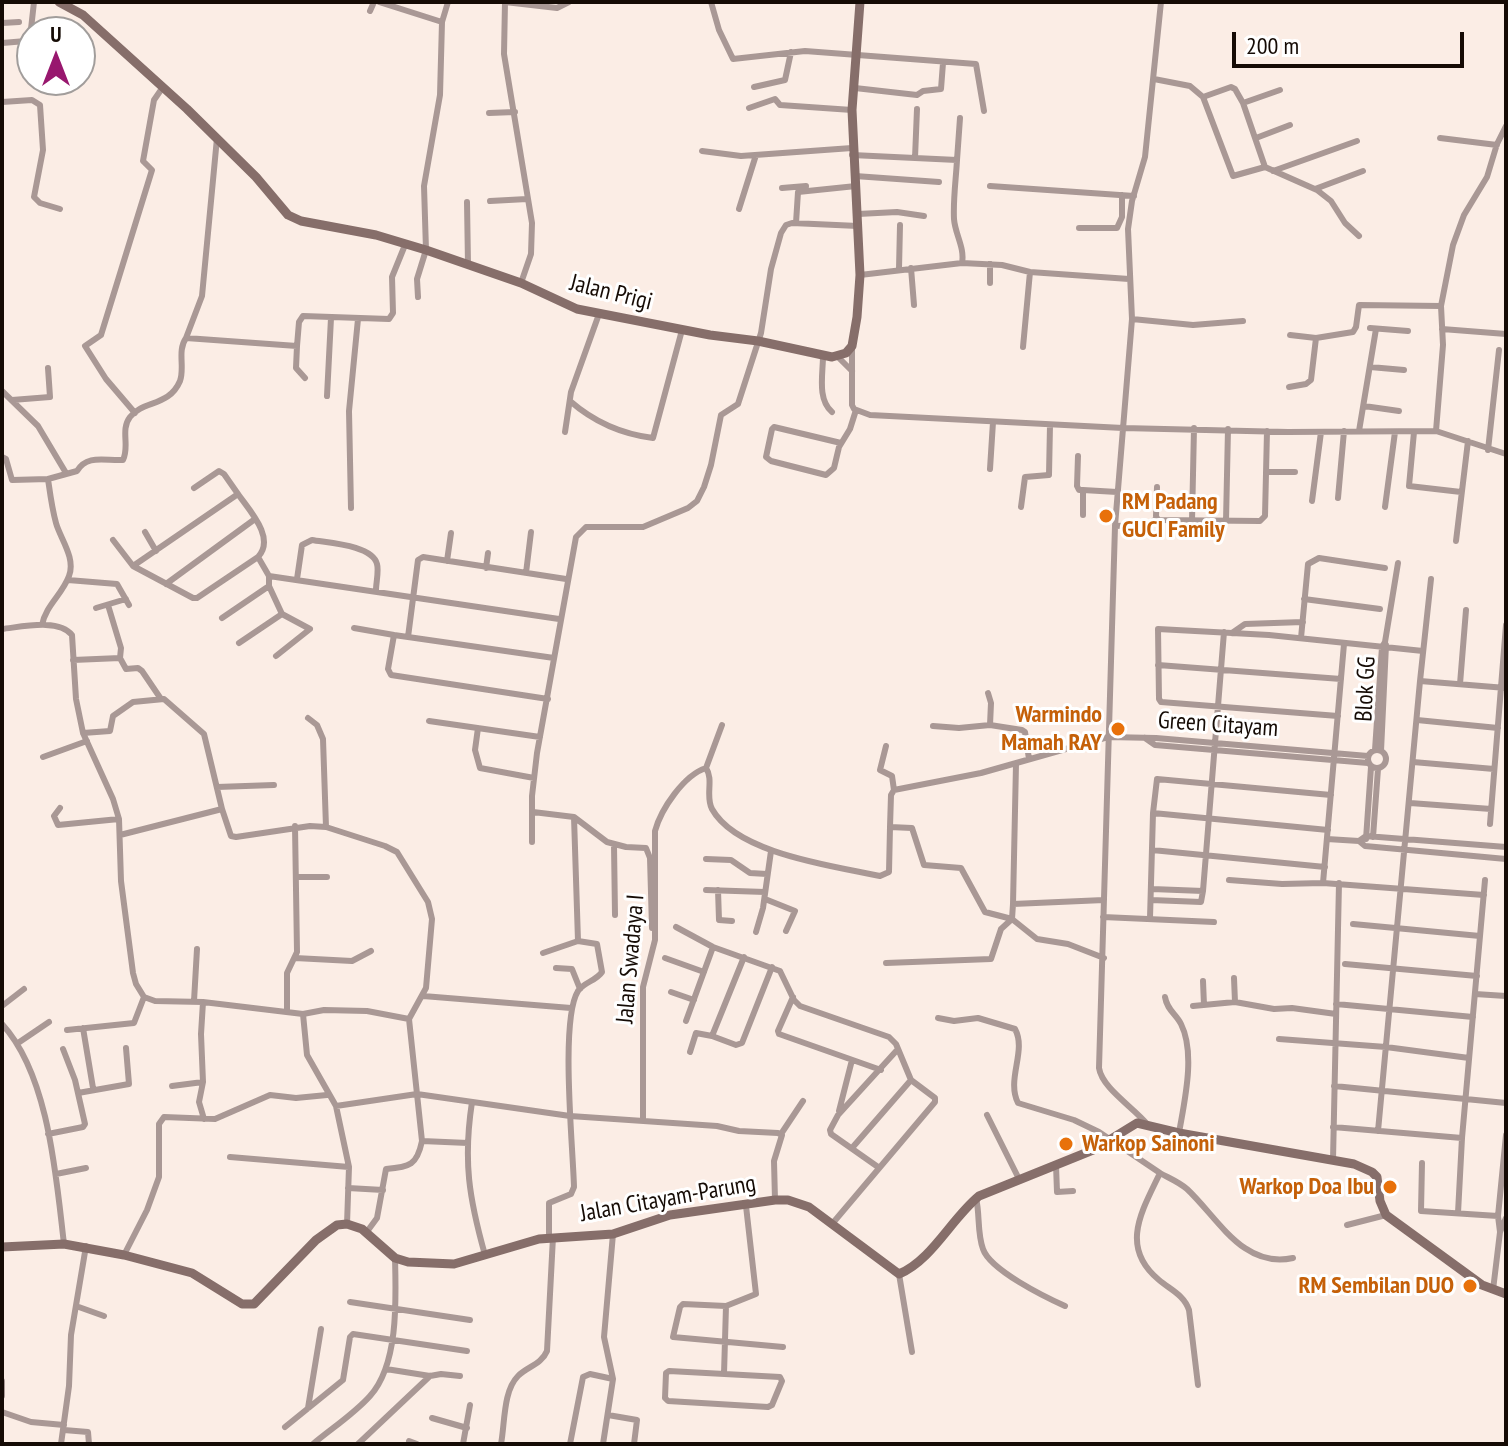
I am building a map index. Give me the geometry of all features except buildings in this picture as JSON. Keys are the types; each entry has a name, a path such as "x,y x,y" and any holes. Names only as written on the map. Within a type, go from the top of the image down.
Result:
{"street":[{"path":"2,43 30,38 34,2"},
{"name":"Jalan Prigi","path":"59,2 83,15 163,87 217,138 288,215 301,221 376,235 426,250 521,283 566,305 599,314 838,357"},
{"path":"370,11 376,2 442,22"},
{"path":"418,297 417,279 426,250 424,186 440,95 442,22 448,2"},
{"path":"521,283 532,242 504,54 505,2 557,8 569,2"},
{"path":"711,2 719,30 733,59 791,52 976,64 984,111"},
{"path":"860,2 852,110 860,275 852,346 851,398 856,410 870,415 1123,428 1436,431 1506,454"},
{"path":"1147,1124 1133,1107 1104,1084 1100,1076 1115,526 1132,319 1128,229 1145,157 1161,2"},
{"path":"754,87 785,80 791,52"},
{"path":"855,88 917,95 923,91 941,89 943,63"},
{"path":"1154,79 1190,86 1203,97 1233,176 1242,176 1265,167"},
{"path":"135,413 106,379 85,346 101,335 152,170 143,161 154,100 163,87"},
{"path":"1203,97 1231,87 1239,93 1265,167 1315,189 1331,201 1340,217 1359,236"},
{"path":"1243,103 1280,90"},
{"path":"749,108 775,99 782,105 852,110"},
{"path":"2,102 32,100 40,105 43,150 34,197 40,203 60,209"},
{"path":"915,158 917,109"},
{"path":"489,113 515,112"},
{"path":"960,118 954,218 956,238 964,255 962,263"},
{"path":"1256,138 1290,125"},
{"path":"1436,431 1441,306 1457,229 1487,177 1506,126"},
{"path":"2,457 6,459 12,480 48,479 77,471 87,460 123,460 126,453 125,426 135,413 163,400 176,388 181,377 181,348 202,296 217,138"},
{"path":"1440,138 1497,145"},
{"path":"1273,171 1357,141"},
{"path":"702,151 719,155 852,152 957,160"},
{"path":"739,209 756,155"},
{"path":"1315,189 1363,171"},
{"path":"796,223 798,192 855,181"},
{"path":"782,188 855,181 939,182"},
{"path":"990,186 1134,196"},
{"path":"1079,228 1117,228 1122,217 1122,195"},
{"path":"490,201 527,199"},
{"path":"467,202 468,265"},
{"path":"858,214 897,212 924,216"},
{"path":"532,842 534,778 559,619 576,537 582,528 643,527 688,508 697,501 711,465 721,415 738,404 758,341 781,233 786,225 796,223 858,226"},
{"path":"899,269 900,225"},
{"path":"305,378 296,368 300,318 385,320 392,317 392,277 405,245"},
{"path":"860,275 962,263 990,264 1030,272 1129,279"},
{"path":"990,264 990,283"},
{"path":"911,268 914,305"},
{"path":"1023,347 1030,272"},
{"path":"1290,335 1316,338 1353,332 1359,305 1441,306"},
{"path":"565,432 570,401 599,314"},
{"path":"327,396 331,318"},
{"path":"351,508 349,411 358,319"},
{"path":"1132,319 1193,325 1243,321"},
{"path":"1359,431 1373,328 1408,331"},
{"path":"1442,329 1506,334"},
{"path":"570,401 594,421 653,438 682,330"},
{"path":"186,338 297,346"},
{"path":"1289,387 1311,380 1316,338"},
{"path":"852,346 838,357 852,371"},
{"path":"1488,450 1499,350"},
{"path":"823,356 823,397 825,405 832,412"},
{"path":"1370,367 1404,370"},
{"path":"12,400 50,397 48,368"},
{"path":"2,391 38,426 66,473"},
{"path":"1364,406 1399,411"},
{"path":"841,443 774,427 766,457 826,475 834,468 856,410"},
{"path":"990,469 993,422"},
{"path":"1049,475 1050,425"},
{"path":"1192,521 1194,428"},
{"path":"1226,521 1228,429"},
{"path":"1115,526 1148,525 1156,519 1254,523 1263,518 1267,431"},
{"path":"1338,498 1344,431"},
{"path":"1312,501 1321,432"},
{"path":"1385,507 1395,432"},
{"path":"1414,432 1409,486 1461,492"},
{"path":"1456,541 1468,441"},
{"path":"1078,456 1079,490 1117,492"},
{"path":"113,540 133,566 197,598 258,557 263,549 264,534 224,474 219,471 194,488"},
{"path":"1266,472 1295,472"},
{"path":"1021,507 1025,477 1059,475"},
{"path":"42,625 48,608 68,580 70,566 65,539 56,525 48,479"},
{"path":"1156,519 1157,487"},
{"path":"1083,490 1083,515"},
{"path":"133,566 238,494"},
{"path":"166,584 255,519"},
{"path":"145,532 156,551"},
{"path":"526,573 531,532"},
{"path":"447,561 451,533"},
{"path":"297,579 302,545 312,540 363,549 372,556 377,564 376,590"},
{"path":"486,568 488,553"},
{"path":"258,557 269,576 269,586 282,614 310,631 276,656"},
{"path":"408,637 420,558 566,579"},
{"path":"1301,638 1308,564 1315,558 1385,568"},
{"name":"Blok GG","path":"1371,763 1385,764 1386,757 1378,751 1385,646 1398,563"},
{"path":"269,576 559,619"},
{"path":"1378,1131 1431,579"},
{"path":"68,580 117,584 128,602 96,608"},
{"path":"222,618 269,586"},
{"path":"1304,599 1380,609"},
{"path":"108,605 121,648 120,658 126,669 138,668 142,671 161,699"},
{"path":"1460,684 1466,610"},
{"path":"239,643 282,614"},
{"path":"1228,632 1245,624 1303,622"},
{"path":"2,629 42,625 69,630 72,635 76,699 83,733 119,819 121,881 131,958 136,984 144,997 155,1001 194,1001 303,1014 324,1010 364,1011 409,1019"},
{"path":"1490,824 1504,688 1506,625"},
{"path":"1338,716 1161,702 1158,665 1160,627 1423,651"},
{"path":"354,628 554,658"},
{"path":"1151,900 1201,902 1221,670 1228,632"},
{"path":"394,635 388,669 391,675 548,699"},
{"path":"1323,883 1344,644"},
{"path":"73,660 120,658"},
{"path":"1158,665 1341,679"},
{"path":"1420,681 1504,688"},
{"path":"988,693 990,725"},
{"path":"83,733 110,731 113,716 133,702 161,699 171,703 207,738 231,836 295,826 326,827 397,852 428,902 432,919 423,996 409,1019 422,1141 419,1157 414,1163 386,1169 377,1218 366,1233"},
{"path":"308,718 317,725 323,739 326,827"},
{"path":"1417,720 1498,728"},
{"path":"429,721 540,737"},
{"path":"722,725 706,768 714,812 734,830 771,851 884,876 889,872 891,795 894,790 892,776 880,770 886,746"},
{"path":"933,726 959,728 990,725 1025,732 1029,759"},
{"path":"478,728 475,750 480,768 534,778"},
{"name":"Green Citayam","path":"894,790 1016,764 1108,737 1145,738 1155,745 1335,754 1371,763"},
{"path":"43,757 87,741"},
{"path":"1366,845 1369,836 1371,763 1378,751"},
{"path":"1413,762 1494,769"},
{"path":"886,963 991,959 1008,923 1013,904 1016,764"},
{"name":"Jalan Swadaya I","path":"643,1121 643,987 655,940 655,831 657,822 685,781 706,768"},
{"path":"1150,918 1157,779 1331,795"},
{"path":"217,787 274,785"},
{"path":"1410,803 1491,809"},
{"path":"60,808 54,816 58,825 119,819"},
{"path":"120,835 222,809"},
{"path":"532,809 574,817 614,845 644,847 648,851 655,940"},
{"path":"1153,813 1328,830"},
{"path":"574,817 578,941"},
{"path":"287,1012 287,973 297,952 295,826"},
{"path":"890,827 912,828 924,865 961,868 985,912 1037,939 1068,944 1104,958"},
{"path":"1369,836 1506,847"},
{"path":"1366,845 1369,836"},
{"path":"1327,839 1405,851 1506,859"},
{"path":"614,845 615,915"},
{"path":"1152,850 1325,867"},
{"path":"756,932 771,851"},
{"path":"706,859 731,860 750,873 767,874"},
{"path":"297,877 327,877"},
{"path":"1229,880 1282,884 1339,883 1484,895"},
{"path":"1458,1213 1485,880"},
{"path":"1333,1160 1339,883"},
{"path":"1152,889 1203,891"},
{"path":"706,890 765,896 795,911 786,931"},
{"path":"718,890 719,920 732,921"},
{"path":"1013,904 1104,900"},
{"path":"1103,917 1214,922"},
{"path":"1353,924 1480,936"},
{"path":"676,927 713,947 772,967 784,975 793,997 803,1007 889,1037 898,1049 911,1080 935,1098 935,1102 832,1224"},
{"path":"501,1444 511,1385 524,1371 542,1360 547,1351 551,1238 549,1203 573,1191 571,1008 580,989 600,975 602,966 597,944 578,941 543,953"},
{"path":"686,1021 713,947"},
{"path":"194,1001 197,949"},
{"path":"295,958 352,961 371,951"},
{"path":"712,1036 744,957"},
{"path":"665,958 704,972"},
{"path":"1345,964 1477,976"},
{"path":"690,1052 696,1033 736,1045 742,1043 772,967"},
{"path":"556,968 571,968 580,989"},
{"path":"1234,978 1235,1002"},
{"path":"1203,981 1204,1005"},
{"path":"2,1006 24,989"},
{"path":"671,992 694,1000"},
{"path":"1475,994 1506,996"},
{"path":"423,996 571,1008"},
{"path":"67,1030 134,1023 144,997"},
{"path":"793,997 779,1034 881,1070"},
{"path":"1165,997 1166,1006 1181,1025 1186,1042 1188,1071 1179,1133"},
{"path":"203,1002 203,1082 199,1102 204,1119"},
{"path":"1193,1006 1235,1002 1276,1010 1290,1007 1336,1014"},
{"path":"1336,1004 1473,1017"},
{"path":"303,1014 307,1055 336,1106 349,1167 347,1224"},
{"path":"938,1018 954,1021 978,1018 1015,1029 1019,1040 1013,1081 1018,1103 1121,1131 1160,1173 1184,1186 1227,1234 1247,1251 1266,1260 1293,1258"},
{"path":"18,1043 49,1022"},
{"path":"2,1024 18,1043 33,1078 56,1174 64,1244"},
{"path":"83,1028 93,1088"},
{"path":"1279,1039 1386,1047 1469,1058"},
{"path":"78,1093 129,1084 126,1048"},
{"path":"48,1134 83,1127 78,1093 63,1049"},
{"path":"838,1115 898,1049"},
{"path":"852,1060 838,1115 830,1132 878,1167"},
{"path":"852,1148 911,1080"},
{"path":"172,1086 203,1082"},
{"path":"1334,1086 1506,1103"},
{"path":"336,1106 417,1094 570,1116 717,1126 781,1134"},
{"path":"124,1255 147,1210 159,1177 159,1124 162,1119 190,1116 215,1119 270,1095 296,1098 327,1095"},
{"path":"775,1200 774,1161 781,1134 803,1101"},
{"path":"472,1102 468,1143 470,1199 485,1255"},
{"path":"1121,1131 1133,1107"},
{"path":"987,1115 1019,1179"},
{"path":"912,1352 899,1274 916,1265 976,1198 1093,1150 1121,1131 1147,1124 1179,1133 1333,1160 1372,1172 1377,1177 1380,1201 1386,1215 1482,1285 1506,1294"},
{"path":"1333,1127 1462,1138"},
{"path":"1493,1290 1502,1217 1506,1135"},
{"path":"422,1141 468,1143"},
{"path":"230,1157 349,1167"},
{"path":"1422,1163 1420,1209 1502,1217"},
{"path":"1056,1165 1057,1192 1073,1191"},
{"path":"56,1174 86,1168"},
{"path":"1160,1173 1138,1224 1138,1253 1144,1265 1158,1279 1186,1300 1198,1385"},
{"path":"348,1188 383,1190"},
{"path":"976,1198 982,1246 989,1258 1038,1293 1065,1306"},
{"name":"Jalan Citayam-Parung","path":"395,1258 408,1262 454,1264 523,1242 613,1234 670,1215 775,1200 800,1202 899,1274"},
{"path":"746,1206 757,1292 752,1297 726,1306 681,1305 672,1336 675,1339 783,1347"},
{"path":"1347,1225 1386,1215"},
{"path":"2,1247 86,1246 192,1273 242,1304 252,1305 316,1240 337,1225 355,1225 395,1258 396,1309 386,1369 372,1395 313,1444"},
{"path":"603,1444 613,1379 606,1355 604,1329 613,1234"},
{"path":"61,1444 71,1335 86,1246"},
{"path":"350,1302 470,1320"},
{"path":"76,1306 104,1316"},
{"path":"724,1374 726,1306"},
{"path":"308,1409 321,1329"},
{"path":"285,1427 344,1378 352,1334 467,1351"},
{"path":"386,1369 430,1376 460,1376"},
{"path":"667,1371 724,1374 780,1377 782,1381 772,1405 768,1407 666,1400 667,1371"},
{"path":"570,1444 583,1377 590,1374 613,1379"},
{"path":"358,1444 430,1376"},
{"path":"2,1381 2,1396"},
{"path":"311,1387 331,1390"},
{"path":"463,1444 470,1405"},
{"path":"2,1412 31,1422 88,1432 89,1444"},
{"path":"608,1415 637,1420 634,1444"},
{"path":"432,1418 467,1428"},
{"path":"409,1441 417,1444"}],"place":[{"name":"RM Padang GUCI Family","path":"1106,516"},
{"name":"Warmindo Mamah RAY","path":"1118,729"},
{"name":"Warkop Sainoni","path":"1066,1144"},
{"name":"Warkop Doa Ibu","path":"1390,1187"},
{"name":"RM Sembilan DUO","path":"1470,1286"}]}
